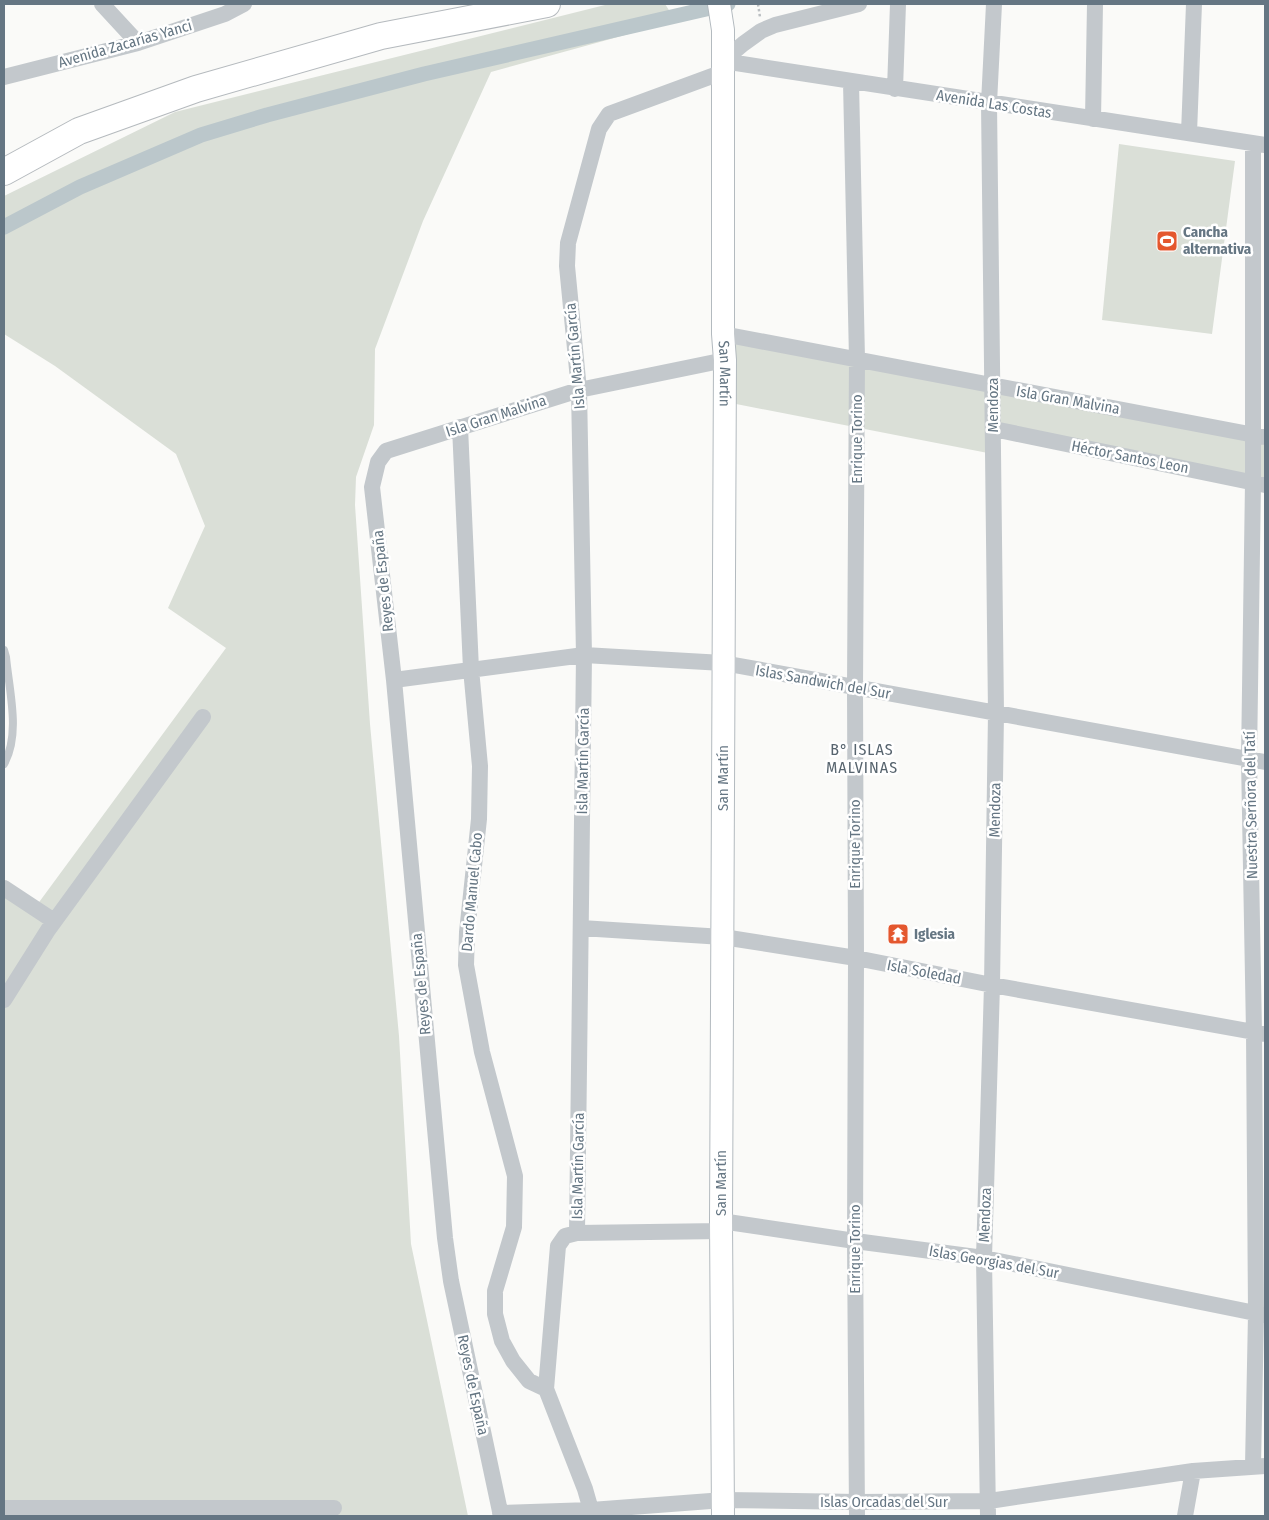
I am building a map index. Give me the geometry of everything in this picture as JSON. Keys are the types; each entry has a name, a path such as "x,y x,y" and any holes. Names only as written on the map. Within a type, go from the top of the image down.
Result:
{"main road":[{"path":"4,160 88,115 134,97 272,56 498,4"},
{"path":"4,172 79,131 196,89 380,36 547,4"},
{"name":"San Martín","path":"705,4 716,31 723,58"},
{"name":"San Martín","path":"719,4 723,30 723,334 725,360 721,1226 723,1508"}],"street":[{"path":"102,4 138,43"},
{"name":"Avenida Zacarías Yanci","path":"4,77 138,43 225,14 244,4"},
{"path":"723,58 762,31 775,25 859,4"},
{"path":"895,88 898,4"},
{"name":"Mendoza","path":"989,1509 984,1258 992,985 996,713 989,103 994,4"},
{"path":"1093,119 1095,4"},
{"path":"1189,133 1194,4"},
{"name":"Avenida Las Costas","path":"723,58 851,82 1259,144"},
{"name":"Isla Martín García","path":"591,1513 585,1489 546,1389 558,1246 565,1236 577,1233 584,655 579,390 566,266 568,243 599,129 609,114 723,58"},
{"name":"Enrique Torino","path":"851,82 857,360 855,688 857,1509"},
{"name":"Nuestra Serñora del Tatí","path":"1259,144 1257,761 1260,1033 1259,1466"},
{"name":"Isla Gran Malvina","path":"723,334 993,387 1259,436"},
{"name":"Isla Gran Malvina","path":"386,451 579,390 725,360"},
{"name":"Dardo Manuel Cabo","path":"460,427 471,669 480,766 478,819 467,932 466,965 482,1052 515,1176 514,1227 495,1291 495,1314 502,1340 513,1361 529,1381 546,1389"},
{"name":"Héctor Santos Leon","path":"994,430 1259,483"},
{"name":"Reyes de España","path":"386,451 378,462 372,487 394,680 445,1238 451,1281 500,1515"},
{"name":"Islas Sandwich del Sur","path":"394,680 584,655 723,663 1257,761"},
{"path":"4,1000 54,921 203,717"},
{"path":"4,888 54,921"},
{"name":"Isla Soledad","path":"581,928 723,937 856,958 992,985 1260,1033"},
{"name":"Islas Georgias del Sur","path":"577,1233 721,1226 855,1241 984,1258 1260,1315"},
{"name":"Islas Orcadas del Sur","path":"500,1515 723,1508 989,1509 1193,1471 1259,1466"},
{"path":"1185,1516 1193,1471"},
{"path":"4,1508 179,1512 334,1508"}],"lane":[{"path":"4,650 14,729 12,744 4,764"}],"shaded area":[{"path":"609,4 665,4 676,21 491,72 423,221 375,349 374,425 356,477 355,505 370,724 399,1036 411,1244 468,1516 4,1516 4,883 37,905 226,648 168,608 205,526 176,454 55,366 4,334 4,196 175,112"},
{"name":"Cancha alternativa","path":"1119,144 1235,161 1212,334 1102,320"},
{"path":"724,335 1265,438 1265,485 993,429 993,454 726,402"}],"waterway":[{"path":"4,227 80,187 201,135 267,115 424,74 728,4"}],"place":[{"name":"Cancha alternativa","path":"1167,241"},
{"name":"Iglesia","path":"898,934"}],"district":[{"name":"B° ISLAS MALVINAS","path":"862,758"}]}
